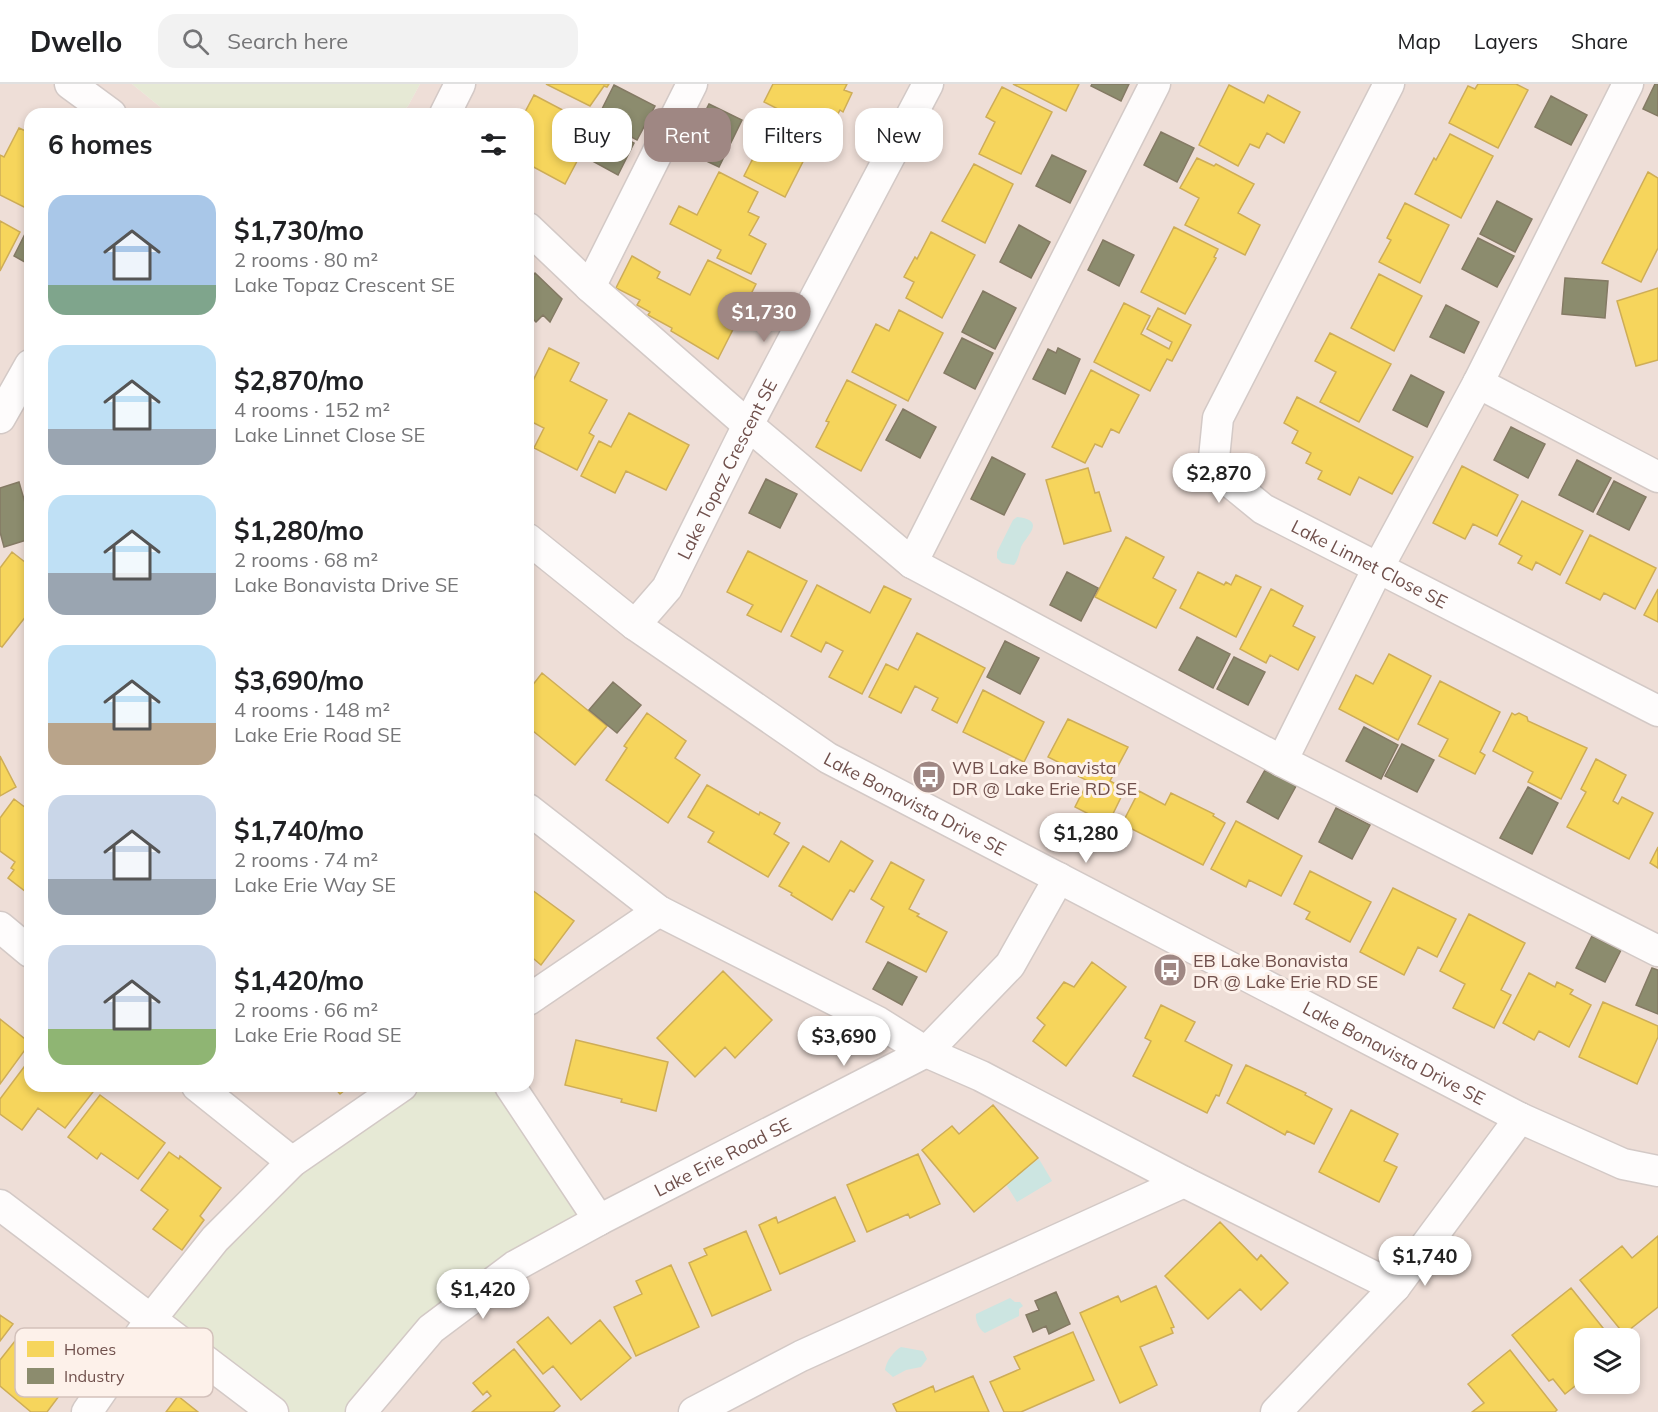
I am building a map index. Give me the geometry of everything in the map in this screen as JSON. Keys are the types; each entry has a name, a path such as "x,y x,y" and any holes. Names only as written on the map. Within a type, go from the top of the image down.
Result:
{"street":[{"path":"70,84 103,108"},
{"path":"448,108 460,84"},
{"path":"590,287 692,84"},
{"name":"Lake Topaz Crescent SE","path":"635,625 667,588 748,425 928,84"},
{"path":"912,563 1155,84"},
{"name":"Lake Linnet Close SE","path":"1389,84 1218,418 1213,468 1263,509 1658,711"},
{"path":"1282,761 1378,568 1478,383 1628,84"},
{"path":"534,234 590,287 748,425 912,563 1282,761 1658,951"},
{"path":"0,418 24,375"},
{"path":"1478,383 1658,477"},
{"name":"Lake Bonavista Drive SE","path":"534,544 635,625 828,758 1520,1118 1623,1164 1658,1172"},
{"path":"534,814 659,910 878,1022 926,1052 981,1076 1184,1182 1395,1287"},
{"name":"Lake Erie Road SE","path":"361,1412 431,1329 515,1266 599,1220 926,1052 1010,964 1059,878"},
{"path":"534,996 659,910"},
{"path":"0,927 24,947"},
{"path":"204,1092 292,1162"},
{"path":"145,1328 215,1239 292,1162 393,1092"},
{"path":"514,1092 599,1220"},
{"path":"1276,1412 1395,1287 1520,1118"},
{"path":"694,1412 801,1356 1184,1182"},
{"path":"0,1205 163,1328"},
{"path":"213,1366 273,1412"},
{"path":"87,1412 97,1397"}],"shaded area":[{"path":"0,84 132,84 162,108 24,108 24,1092 534,1092 534,108 406,108 420,84 1658,84 1658,1412 0,1412"}],"green space":[{"path":"132,84 420,84 406,108 162,108"},
{"path":"395,1092 514,1092 599,1220 515,1266 361,1412 273,1412 213,1366 213,1328 163,1328 151,1319 215,1239"}],"water":[{"path":"1017,517 1031,522 1032,529 1014,565 1002,563 997,558 997,552 1013,520"},
{"path":"1039,1159 1052,1181 1017,1202 1004,1181"},
{"path":"1010,1298 1015,1302 1020,1302 1023,1306 1019,1309 1019,1316 983,1332 978,1325 976,1314"},
{"path":"901,1347 923,1351 927,1359 921,1367 906,1370 893,1377 885,1370 891,1357"}],"building: Homes":[{"path":"546,84 609,84 607,87 604,86 590,106"},
{"path":"773,84 847,84 844,90 852,93 843,112 843,108 776,108 764,102"},
{"path":"1013,84 1079,84 1066,111"},
{"path":"1478,84 1516,84 1528,90 1498,148 1449,123 1468,86 1475,89"},
{"path":"1229,85 1264,103 1268,95 1300,112 1284,143 1267,133 1259,148 1250,144 1238,166 1199,145"},
{"path":"1002,87 1052,112 1021,174 979,154 995,122 986,117"},
{"path":"534,95 559,108 552,108 552,162 577,162 565,184 534,167 534,108 527,108"},
{"path":"19,128 24,130 24,207 0,195 0,155 4,157"},
{"path":"1450,134 1493,156 1461,218 1415,194"},
{"path":"1197,158 1214,166 1216,164 1254,184 1238,213 1260,225 1245,255 1185,225 1199,198 1180,188"},
{"path":"751,162 803,162 785,197 744,176"},
{"path":"974,164 1013,184 985,243 942,221"},
{"path":"719,172 758,192 748,212 759,217 749,235 766,244 751,274 717,258 721,250 670,224 679,206 697,215"},
{"path":"1648,172 1658,178 1658,248 1641,282 1602,263"},
{"path":"1405,203 1449,225 1420,283 1379,262 1391,240 1387,238"},
{"path":"0,221 20,232 0,271"},
{"path":"1174,227 1218,249 1214,257 1216,258 1185,314 1141,292"},
{"path":"931,232 975,255 942,318 906,298 914,282 904,277 915,257 917,259"},
{"path":"632,256 660,272 657,278 690,295 708,260 756,284 718,359 648,315 650,312 637,305 640,300 616,288"},
{"path":"1379,274 1422,296 1394,351 1351,328"},
{"path":"1658,288 1658,360 1636,366 1617,301"},
{"path":"1124,303 1150,316 1141,334 1169,349 1172,342 1147,329 1158,308 1191,325 1172,361 1167,359 1150,391 1094,362"},
{"path":"899,310 943,333 908,401 852,372 876,324 889,331"},
{"path":"1330,333 1391,364 1359,422 1320,402 1336,372 1315,361"},
{"path":"549,348 579,363 570,381 607,400 589,433 594,436 577,470 534,448 544,428 534,423 534,379"},
{"path":"1091,370 1139,395 1119,433 1111,429 1102,447 1095,444 1085,463 1052,447"},
{"path":"847,380 896,405 861,471 816,447 829,422 826,421"},
{"path":"1297,397 1413,457 1392,494 1359,477 1350,495 1318,479 1322,471 1306,463 1311,453 1292,443 1298,431 1284,423"},
{"path":"629,413 689,445 666,490 626,471 615,493 581,476 599,441 611,447"},
{"path":"1462,466 1518,495 1497,536 1473,524 1465,539 1433,523"},
{"path":"1088,468 1095,493 1099,492 1111,531 1064,544 1046,480"},
{"path":"1522,501 1583,531 1560,575 1536,562 1532,570 1518,563 1522,556 1499,544"},
{"path":"1590,535 1656,568 1635,609 1604,593 1600,600 1566,583"},
{"path":"1126,537 1164,557 1153,578 1176,590 1156,628 1095,597"},
{"path":"748,551 807,581 781,632 747,615 753,605 727,592"},
{"path":"12,552 24,561 24,619 2,647 0,646 0,568"},
{"path":"1198,572 1224,585 1226,582 1231,585 1236,575 1261,587 1236,637 1180,608"},
{"path":"817,585 870,613 884,586 911,599 862,694 829,677 843,651 826,642 821,652 791,636"},
{"path":"1271,589 1303,606 1293,626 1315,637 1298,670 1270,655 1266,663 1240,649"},
{"path":"1658,589 1658,622 1644,615"},
{"path":"917,633 985,668 957,723 932,710 938,698 915,686 901,713 869,697 886,664 898,670"},
{"path":"1389,654 1431,676 1398,740 1339,709 1356,675 1373,684"},
{"path":"542,673 607,726 575,765 534,732 534,683"},
{"path":"1440,681 1500,712 1480,752 1485,755 1475,774 1439,756 1448,739 1418,724"},
{"path":"983,690 1044,722 1024,762 963,732"},
{"path":"647,713 686,741 675,758 700,775 668,823 606,780 627,748 624,746"},
{"path":"1512,713 1515,715 1519,713 1527,717 1528,721 1587,748 1561,799 1528,782 1533,772 1493,751"},
{"path":"1068,719 1128,747 1110,781 1125,789 1108,824 1075,807 1088,781 1076,775 1078,772 1048,757"},
{"path":"0,756 16,787 0,796"},
{"path":"1596,759 1626,775 1613,801 1618,804 1622,797 1653,813 1629,859 1567,827 1586,792 1581,789"},
{"path":"707,785 759,815 760,812 780,823 774,834 789,843 768,877 708,842 714,832 688,817"},
{"path":"1139,791 1165,805 1171,793 1214,814 1213,816 1225,823 1203,865 1122,824"},
{"path":"14,799 24,806 24,890 8,878 14,870 11,868 15,862 0,851 0,818"},
{"path":"1236,821 1302,856 1281,896 1249,880 1246,887 1211,869"},
{"path":"841,841 873,861 854,892 850,890 832,920 779,886 803,846 829,862"},
{"path":"1658,847 1658,868 1650,863"},
{"path":"891,862 924,880 909,909 919,914 917,916 947,932 926,972 866,942 884,907 871,899"},
{"path":"1310,871 1371,902 1350,942 1306,919 1310,912 1294,904"},
{"path":"1393,888 1456,919 1437,957 1418,947 1404,975 1360,952"},
{"path":"534,891 574,921 541,965 534,959"},
{"path":"1469,914 1525,943 1501,990 1511,995 1494,1028 1453,1008 1465,984 1440,971"},
{"path":"1092,962 1126,987 1066,1066 1033,1041 1045,1025 1037,1018 1064,982 1074,987"},
{"path":"723,971 772,1020 735,1058 725,1047 695,1077 657,1038"},
{"path":"1529,973 1555,987 1557,982 1573,990 1570,994 1591,1005 1569,1047 1539,1031 1534,1040 1503,1023"},
{"path":"1603,1002 1658,1026 1658,1037 1637,1084 1579,1057"},
{"path":"1161,1005 1195,1022 1185,1041 1232,1065 1219,1096 1216,1095 1207,1113 1133,1076 1151,1041 1145,1038"},
{"path":"0,1019 24,1038 24,1051 0,1084"},
{"path":"576,1040 668,1062 656,1111 621,1102 622,1099 565,1085"},
{"path":"1246,1065 1306,1093 1305,1095 1332,1109 1314,1144 1287,1131 1285,1135 1227,1103"},
{"path":"24,1067 24,1092 93,1092 65,1128 38,1108 22,1130 0,1114 0,1099"},
{"path":"100,1095 165,1143 138,1179 101,1153 97,1159 68,1137"},
{"path":"993,1105 1038,1158 974,1212 922,1150 952,1126 959,1134"},
{"path":"1351,1110 1398,1134 1384,1161 1397,1167 1379,1202 1319,1172"},
{"path":"169,1152 179,1159 180,1156 221,1188 200,1216 204,1220 182,1250 153,1229 168,1210 141,1190"},
{"path":"918,1154 940,1204 910,1218 908,1214 867,1232 847,1185"},
{"path":"835,1197 855,1241 780,1274 759,1225 776,1217 778,1223"},
{"path":"1220,1222 1257,1260 1261,1255 1288,1283 1261,1310 1240,1289 1208,1319 1165,1276"},
{"path":"746,1231 771,1290 712,1316 689,1263 707,1255 704,1249"},
{"path":"1658,1236 1658,1307 1632,1328 1619,1328 1580,1280 1622,1246 1632,1258"},
{"path":"671,1265 699,1327 636,1356 614,1307 642,1294 636,1281"},
{"path":"1156,1286 1174,1327 1171,1328 1173,1333 1140,1347 1157,1385 1120,1403 1080,1313 1118,1296 1121,1302"},
{"path":"1571,1288 1603,1328 1574,1328 1574,1387 1565,1394 1553,1379 1549,1381 1512,1335"},
{"path":"0,1315 13,1324 0,1341"},
{"path":"548,1317 571,1344 600,1320 631,1358 581,1400 553,1366 543,1374 517,1342"},
{"path":"1073,1332 1094,1380 1021,1412 1004,1412 990,1382 1020,1369 1014,1357"},
{"path":"15,1341 15,1397 58,1397 47,1412 31,1412 0,1386 0,1360"},
{"path":"514,1349 560,1406 553,1412 472,1412 491,1396 487,1391 483,1395 473,1383"},
{"path":"1510,1350 1557,1410 1555,1412 1472,1412 1484,1403 1468,1384"},
{"path":"973,1376 989,1412 897,1412 893,1404 933,1386 935,1392"},
{"path":"179,1397 198,1412 166,1412"}],"building: Industry":[{"path":"1092,84 1129,84 1121,101 1091,86"},
{"path":"1655,84 1658,84 1658,116 1643,109"},
{"path":"614,85 655,106 644,108 644,127 637,140 632,137 632,108 602,108"},
{"path":"1551,96 1587,115 1571,145 1535,127"},
{"path":"731,115 742,120 731,142"},
{"path":"1161,132 1194,148 1177,182 1144,165"},
{"path":"1052,155 1086,171 1070,203 1036,186"},
{"path":"594,162 624,162 618,175"},
{"path":"708,162 721,162 719,167"},
{"path":"1497,201 1532,219 1515,252 1480,234"},
{"path":"1019,225 1050,242 1031,278 1000,262"},
{"path":"24,236 24,262 14,256"},
{"path":"1478,238 1514,256 1497,287 1462,269"},
{"path":"1103,240 1134,255 1119,286 1088,270"},
{"path":"534,274 562,299 550,322 543,315 536,322 534,320"},
{"path":"1565,278 1608,281 1605,318 1562,314"},
{"path":"983,291 1016,308 995,349 962,332"},
{"path":"1446,305 1479,322 1464,353 1430,337"},
{"path":"962,338 993,353 975,389 944,373"},
{"path":"1058,348 1080,359 1065,394 1033,379 1048,349 1056,353"},
{"path":"1411,375 1444,392 1427,427 1393,410"},
{"path":"903,409 936,427 920,458 886,440"},
{"path":"1511,427 1545,444 1528,478 1494,460"},
{"path":"992,457 1025,474 1004,515 971,499"},
{"path":"1577,460 1611,478 1593,512 1559,495"},
{"path":"766,479 797,494 780,528 749,513"},
{"path":"1614,481 1646,497 1629,530 1597,514"},
{"path":"19,482 24,499 24,541 4,547 0,532 0,488"},
{"path":"1067,572 1098,588 1081,621 1050,605"},
{"path":"1197,637 1230,654 1213,688 1179,670"},
{"path":"1005,641 1039,658 1020,694 987,677"},
{"path":"1234,657 1265,672 1248,705 1217,689"},
{"path":"613,682 641,705 617,733 589,710"},
{"path":"1364,727 1398,745 1381,779 1346,761"},
{"path":"1402,744 1434,760 1417,792 1385,776"},
{"path":"1265,770 1296,786 1278,819 1247,802"},
{"path":"1528,787 1558,803 1532,854 1500,838"},
{"path":"1336,808 1370,825 1352,859 1319,842"},
{"path":"1592,936 1621,950 1605,982 1576,968"},
{"path":"888,962 917,977 902,1005 873,989"},
{"path":"1652,968 1658,970 1658,1014 1636,1005"},
{"path":"1056,1292 1070,1324 1049,1334 1046,1326 1033,1332 1026,1315 1039,1310 1035,1301"}],"place":[{"name":"WB Lake Bonavista DR @ Lake Erie RD SE","path":"929,777"},
{"name":"EB Lake Bonavista DR @ Lake Erie RD SE","path":"1170,970"}]}
